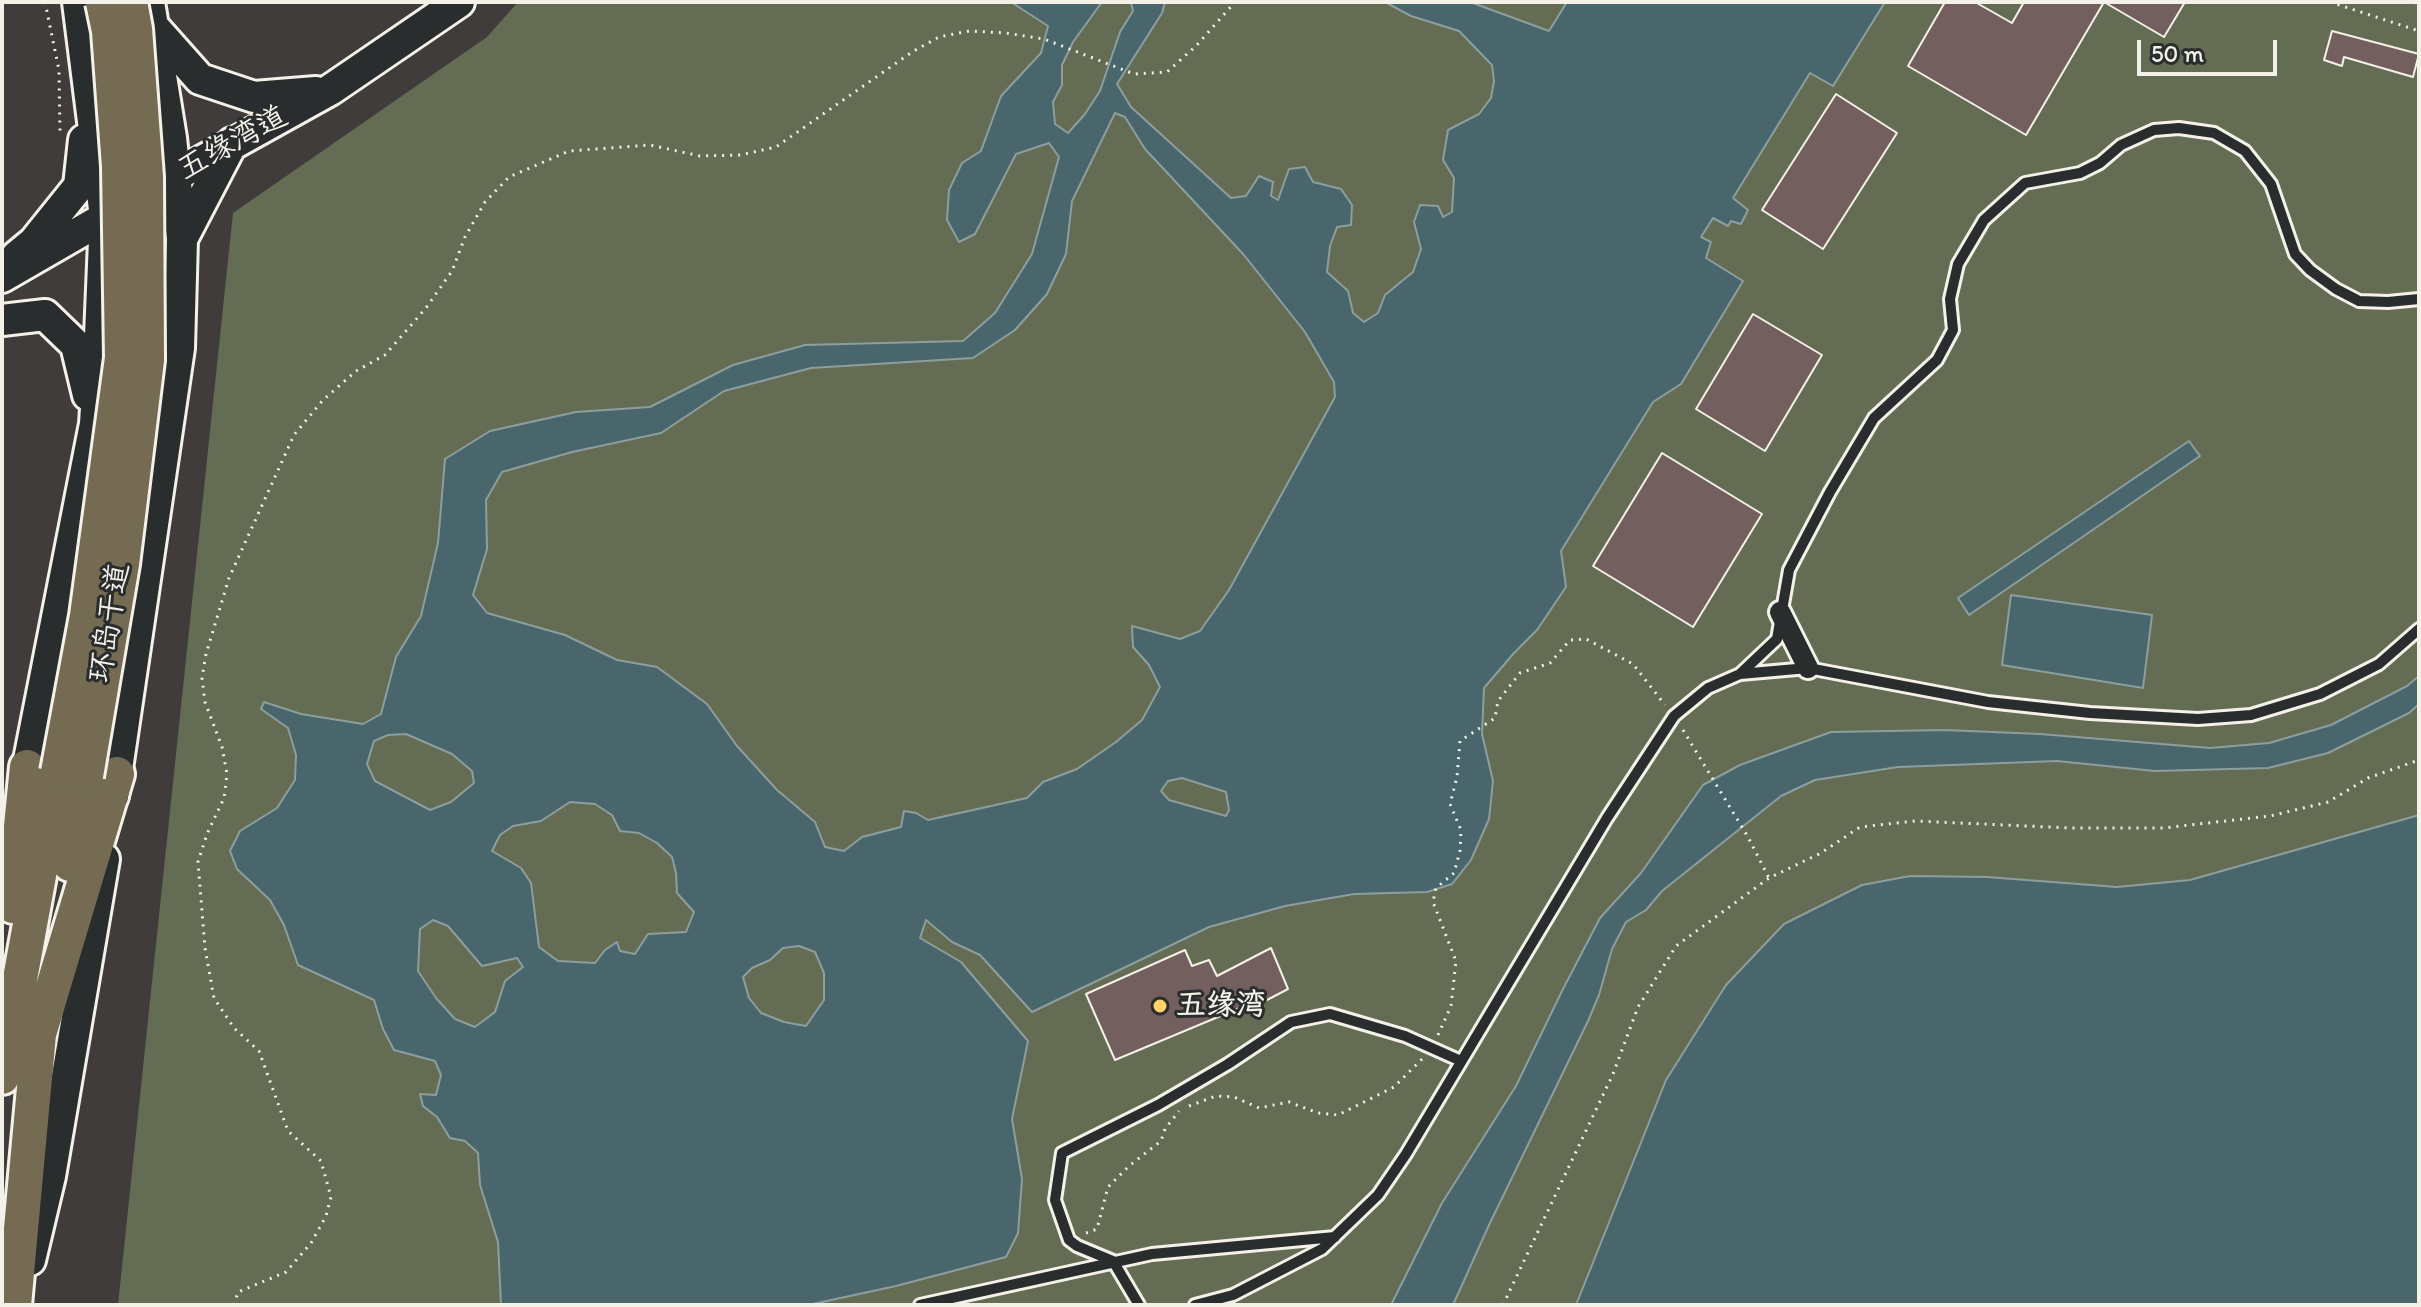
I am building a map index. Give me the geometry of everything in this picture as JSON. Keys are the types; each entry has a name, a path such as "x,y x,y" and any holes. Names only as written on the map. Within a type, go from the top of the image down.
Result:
{"highway":[{"name":"环岛干道","path":"72,772 87,616 122,358 119,166 109,31 103,2"},
{"name":"环岛干道","path":"2,1238 26,1029 72,772 122,564 147,360 146,177 135,29 144,10"},
{"path":"17,1305 26,1029 11,924 72,772"},
{"name":"环岛干道","path":"2,1077 26,1029"},
{"path":"2,1056 26,1029"}],"main road":[{"path":"17,1305 50,1176 105,217 78,2"},
{"name":"五缘湾道","path":"2,277 232,143 330,90 459,2"},
{"path":"2,898 72,772 179,348 182,239 175,176 144,10"},
{"path":"144,10 200,79 254,97 330,90"},
{"path":"2,270 34,242 79,186 89,94"},
{"path":"182,239 232,143"},
{"path":"2,320 45,315 76,345 95,424"}],"street":[{"path":"1780,612 1808,668"}],"lane":[{"path":"1740,674 1777,639 1789,570 1874,418 1937,360 1953,330 1950,299 1958,264 1984,220 2025,183 2080,173 2100,163 2121,145 2154,130 2179,128 2214,133 2245,151 2271,184 2295,254 2310,270 2359,301 2419,299"},
{"path":"1195,1305 1233,1295 1322,1249 1378,1195 1607,818 1674,716 1708,688 1740,674 1808,668 1988,702 2090,713 2198,719 2251,715 2320,694 2379,664 2419,629"},
{"path":"1139,1305 1113,1261 1069,1240 1055,1200 1062,1153 1158,1105 1291,1022 1330,1014 1405,1036 1461,1061"},
{"path":"920,1305 1152,1254 1335,1237"}],"path":[{"path":"45,2 59,70 60,141"},
{"path":"234,1305 238,1292 286,1272 311,1243 326,1216 331,1197 321,1161 288,1131 259,1051 234,1028 214,998 205,948 198,862 224,798 227,774 222,747 205,702 202,678 206,654 229,578 294,435 323,400 356,371 385,355 426,308 452,271 465,237 485,202 509,177 569,151 650,145 700,156 740,155 776,147 912,52 939,37 969,31 1044,39 1134,74 1167,72 1196,46 1235,2"},
{"path":"2330,2 2419,31"},
{"path":"2415,2 2419,6"},
{"path":"1069,1240 1097,1229 1108,1187 1161,1141 1165,1129 1181,1109 1216,1096 1234,1097 1259,1108 1289,1102 1318,1113 1338,1115 1394,1087 1432,1049 1451,1006 1456,961 1433,902 1436,888 1454,873 1460,851 1461,830 1450,804 1457,777 1460,741 1495,718 1498,701 1520,673 1550,663 1570,640 1586,639 1633,664 1674,716 1748,837 1769,878"},
{"path":"1503,1305 1613,1074 1638,1007 1676,946 1769,878 1821,853 1860,827 1915,821 2071,828 2163,828 2270,816 2328,802 2368,778 2419,760"}],"green space":[{"path":"518,2 2419,2 2419,815 2190,880 2117,887 1987,877 1910,876 1862,885 1602,1243 1576,1305 118,1305 233,213 487,37"}],"water":[{"path":"1011,2 1102,2 1073,42 1062,65 1062,85 1053,102 1055,124 1068,133 1100,91 1120,32 1133,11 1131,2 1165,2 1162,13 1117,84 1131,107 1231,198 1246,196 1259,176 1273,182 1271,196 1278,200 1289,169 1305,167 1313,182 1341,189 1352,205 1351,225 1337,227 1330,246 1327,272 1348,291 1353,313 1364,322 1378,313 1385,295 1413,272 1421,249 1414,222 1420,205 1438,206 1443,217 1452,212 1454,178 1443,160 1448,130 1479,114 1491,98 1494,81 1492,65 1459,31 1411,16 1385,2 1470,2 1549,31 1567,2 1885,2 1833,86 1810,73 1733,198 1748,210 1741,224 1731,221 1728,226 1713,218 1701,237 1711,242 1706,258 1743,281 1681,384 1653,402 1561,551 1566,587 1537,630 1484,688 1482,734 1493,781 1489,819 1471,860 1452,884 1427,892 1354,894 1285,906 1209,927 1032,1012 980,955 952,942 926,920 920,938 961,962 1028,1041 1012,1119 1022,1179 1018,1233 1006,1257 808,1305 501,1305 498,1242 480,1185 478,1153 465,1141 450,1138 437,1117 423,1106 420,1094 436,1095 441,1075 435,1061 394,1050 383,1029 374,1000 298,965 284,925 270,900 237,869 230,851 240,831 277,808 295,780 296,755 288,728 261,709 264,702 301,714 363,724 381,714 396,657 421,616 438,543 445,459 490,431 576,412 650,407 733,365 805,345 963,341 995,313 1032,254 1059,157 1049,143 1016,154 975,234 959,242 947,220 949,190 962,163 981,151 1001,96 1041,53 1048,26","holes":["1115,113 1125,117 1145,149 1244,255 1305,332 1334,382 1335,397 1229,590 1200,631 1180,639 1132,626 1133,647 1149,665 1160,687 1142,720 1077,769 1043,782 1027,798 928,820 904,811 901,827 862,837 844,851 825,847 815,822 777,790 737,746 707,704 657,667 617,660 565,635 487,613 473,595 487,549 486,500 502,472 572,452 661,433 724,391 811,368 973,358 1015,330 1047,294 1066,254 1072,201","406,734 452,754 472,771 474,783 451,802 430,810 375,781 367,764 374,741 388,735","1182,778 1226,792 1229,810 1226,816 1169,800 1161,791 1168,781","570,802 595,804 612,815 620,831 639,833 657,843 672,857 677,893 694,912 686,932 648,934 635,954 620,951 617,942 605,950 595,963 558,961 539,947 531,883 521,868 492,851 500,835 513,826 541,821","433,920 448,926 482,966 517,958 523,967 505,981 495,1012 475,1027 455,1019 418,971 420,929","799,946 815,952 824,973 824,1000 806,1026 761,1013 749,998 743,977 752,968 770,960 783,948"]},
{"path":"2189,441 2200,456 1969,615 1958,598"},
{"path":"2011,595 2152,615 2143,688 2002,665"},
{"path":"2419,676 2419,704 2409,713 2328,753 2268,768 2155,771 2057,761 1898,767 1815,780 1781,796 1662,891 1646,910 1626,922 1612,949 1588,1021 1453,1305 1391,1305 1442,1203 1516,1086 1600,918 1641,873 1703,785 1740,765 1831,732 1945,730 2040,734 2210,748 2269,743 2331,725 2407,686"},
{"path":"2419,815 2419,1305 1576,1305 1666,1080 1726,985 1784,924 1862,885 1910,876 1987,877 2117,887 2190,880"}],"building":[{"path":"1945,2 1975,2 2012,23 2024,2 2104,2 2026,135 1908,66"},
{"path":"2104,2 2185,2 2164,37"},
{"path":"2332,31 2419,54 2413,77 2344,57 2342,66 2324,60"},
{"path":"1836,94 1897,133 1823,249 1762,210"},
{"path":"1753,314 1822,355 1765,451 1696,409"},
{"path":"1662,453 1762,514 1693,627 1593,566"},
{"name":"五缘湾","path":"1271,948 1288,989 1244,1012 1242,1007 1115,1060 1086,994 1185,950 1192,966 1209,960 1217,976"}],"place":[{"name":"五缘湾","path":"1160,1006"}]}
